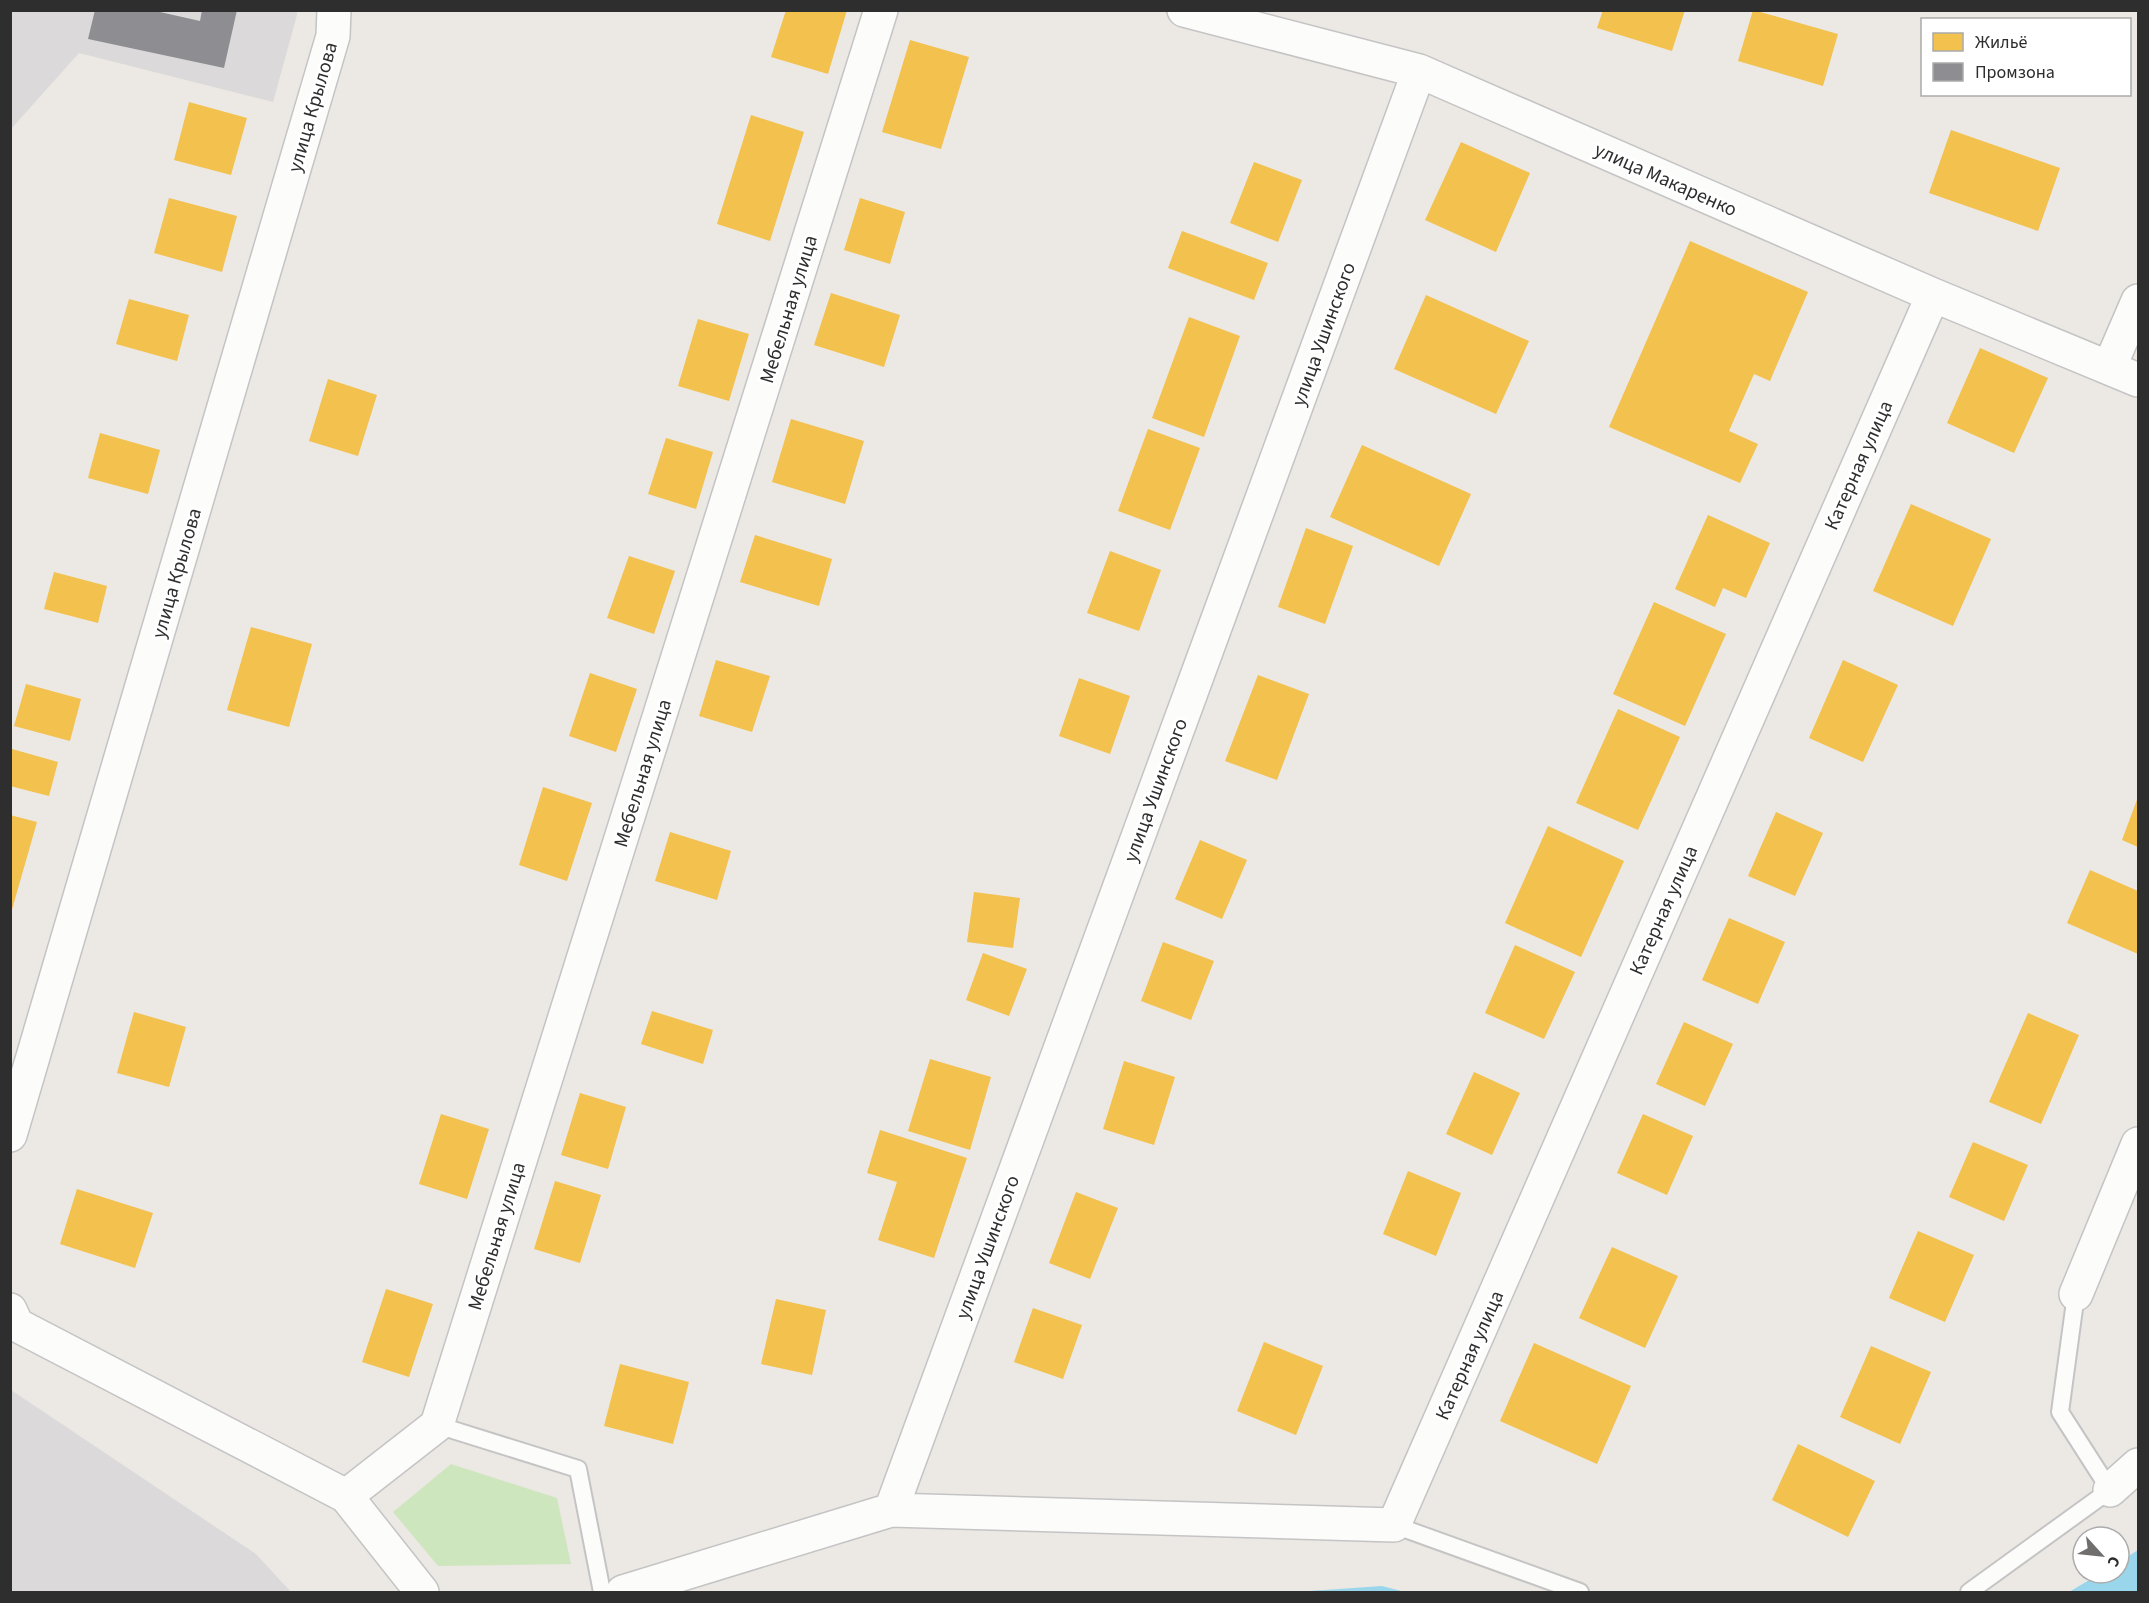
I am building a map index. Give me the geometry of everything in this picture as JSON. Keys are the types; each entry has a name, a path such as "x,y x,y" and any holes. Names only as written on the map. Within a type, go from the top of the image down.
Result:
{"street":[{"name":"улица Крылова","path":"10,1135 333,36 334,10"},
{"name":"Мебельная улица","path":"437,1425 881,10"},
{"name":"улица Макаренко","path":"1184,10 1419,71 1933,295 2124,374"},
{"name":"улица Ушинского","path":"891,1510 1419,71"},
{"name":"Катерная улица","path":"1394,1525 1933,295"},
{"path":"2124,374 2139,302"},
{"path":"2076,1294 2139,1144"},
{"path":"10,1310 18,1325 346,1496 422,1593"},
{"path":"346,1496 437,1425"},
{"path":"2110,1490 2139,1465"},
{"path":"623,1593 891,1510 1394,1525"}],"lane":[{"path":"1969,1593 2110,1490 2060,1412 2076,1294"},
{"path":"437,1425 578,1469 602,1593"},
{"path":"1394,1525 1580,1593"}],"shaded area":[{"path":"11,11 297,11 297,15 273,102 79,53 11,129"},
{"path":"11,1390 256,1554 291,1592 11,1592"}],"green space":[{"path":"451,1464 557,1498 571,1564 438,1566 393,1512"}],"water":[{"path":"2138,1550 2138,1592 2069,1592 2081,1585 2131,1585 2131,1554"},
{"path":"1382,1586 1405,1592 1295,1592"}],"building: Жильё":[{"path":"786,10 847,10 828,74 771,57"},
{"path":"1603,10 1685,10 1672,51 1597,28"},
{"path":"1753,10 1838,34 1823,86 1738,61"},
{"path":"910,40 969,57 941,149 882,132"},
{"path":"189,102 247,118 231,175 174,160"},
{"path":"751,115 804,132 770,241 717,224"},
{"path":"1951,130 2060,168 2038,231 1929,193"},
{"path":"1461,142 1530,173 1496,252 1425,220"},
{"path":"1254,162 1302,180 1278,242 1230,223"},
{"path":"169,198 237,216 222,272 154,253"},
{"path":"860,198 905,212 890,264 844,250"},
{"path":"1182,231 1268,263 1254,300 1168,268"},
{"path":"1690,241 1808,292 1770,381 1754,374 1729,431 1758,444 1740,483 1609,427"},
{"path":"831,293 900,315 884,367 814,345"},
{"path":"1426,295 1529,341 1496,414 1394,369"},
{"path":"129,299 189,315 177,361 116,344"},
{"path":"1189,317 1240,336 1204,437 1152,418"},
{"path":"698,319 749,334 729,401 678,386"},
{"path":"1980,348 2048,378 2014,453 1947,423"},
{"path":"328,379 377,395 358,456 309,441"},
{"path":"791,419 864,441 845,504 772,482"},
{"path":"1148,429 1200,448 1170,530 1118,511"},
{"path":"100,433 160,450 148,494 88,478"},
{"path":"666,438 713,452 696,509 648,494"},
{"path":"1362,445 1471,494 1439,566 1330,517"},
{"path":"1911,504 1991,539 1953,626 1873,591"},
{"path":"1708,515 1770,543 1746,598 1723,588 1715,607 1675,589"},
{"path":"1306,528 1353,546 1325,624 1278,607"},
{"path":"755,535 832,559 819,606 740,582"},
{"path":"1110,551 1161,570 1139,631 1087,613"},
{"path":"629,556 675,571 654,634 607,618"},
{"path":"54,572 107,586 98,623 44,609"},
{"path":"1654,602 1726,634 1685,726 1613,694"},
{"path":"251,627 312,644 289,727 227,710"},
{"path":"716,660 770,676 752,732 699,716"},
{"path":"1843,660 1898,685 1863,762 1809,738"},
{"path":"590,673 637,689 616,752 569,736"},
{"path":"1258,675 1309,694 1277,780 1225,761"},
{"path":"1079,678 1130,696 1110,754 1059,736"},
{"path":"26,684 81,699 70,741 14,726"},
{"path":"1618,709 1680,737 1638,830 1576,803"},
{"path":"12,749 58,762 49,796 10,786"},
{"path":"543,787 592,803 567,881 519,865"},
{"path":"2138,797 2138,847 2122,840"},
{"path":"1776,812 1823,833 1795,896 1748,876"},
{"path":"10,815 37,822 11,913 10,913"},
{"path":"1548,826 1624,861 1581,957 1505,923"},
{"path":"670,832 731,851 717,900 655,881"},
{"path":"1200,840 1247,860 1222,919 1175,899"},
{"path":"2090,870 2138,891 2138,954 2067,923"},
{"path":"974,892 1020,898 1013,948 967,942"},
{"path":"1729,918 1785,942 1758,1004 1702,980"},
{"path":"1163,942 1214,961 1191,1020 1141,1001"},
{"path":"1515,945 1575,972 1544,1039 1485,1013"},
{"path":"983,953 1027,969 1009,1016 966,1000"},
{"path":"652,1011 713,1030 703,1064 641,1044"},
{"path":"134,1012 186,1027 169,1087 117,1073"},
{"path":"2028,1013 2079,1035 2041,1124 1989,1102"},
{"path":"1684,1022 1733,1044 1705,1106 1656,1084"},
{"path":"930,1059 991,1077 970,1150 908,1131"},
{"path":"1124,1061 1175,1077 1154,1145 1103,1129"},
{"path":"1474,1072 1520,1093 1492,1155 1446,1134"},
{"path":"580,1093 626,1107 608,1169 561,1155"},
{"path":"441,1114 489,1129 467,1199 419,1184"},
{"path":"1643,1114 1693,1136 1667,1195 1617,1173"},
{"path":"880,1130 967,1158 934,1258 878,1240 897,1182 867,1173"},
{"path":"1973,1142 2028,1165 2004,1221 1949,1197"},
{"path":"1408,1171 1461,1193 1436,1256 1383,1234"},
{"path":"555,1181 601,1195 580,1263 534,1249"},
{"path":"77,1189 153,1213 135,1268 60,1244"},
{"path":"1076,1192 1118,1208 1090,1279 1049,1263"},
{"path":"1918,1231 1974,1255 1945,1322 1889,1298"},
{"path":"1612,1247 1678,1276 1645,1348 1579,1318"},
{"path":"386,1289 433,1304 409,1377 362,1362"},
{"path":"776,1299 826,1310 812,1375 761,1364"},
{"path":"1033,1308 1082,1325 1063,1379 1014,1362"},
{"path":"1264,1342 1323,1366 1296,1435 1237,1411"},
{"path":"1534,1343 1631,1386 1597,1464 1500,1421"},
{"path":"1871,1346 1931,1372 1900,1444 1840,1417"},
{"path":"620,1364 689,1382 673,1444 604,1426"},
{"path":"1798,1444 1875,1481 1848,1537 1772,1500"}],"building: Промзона":[{"path":"95,10 151,10 200,21 202,10 237,10 224,68 88,39"}]}
